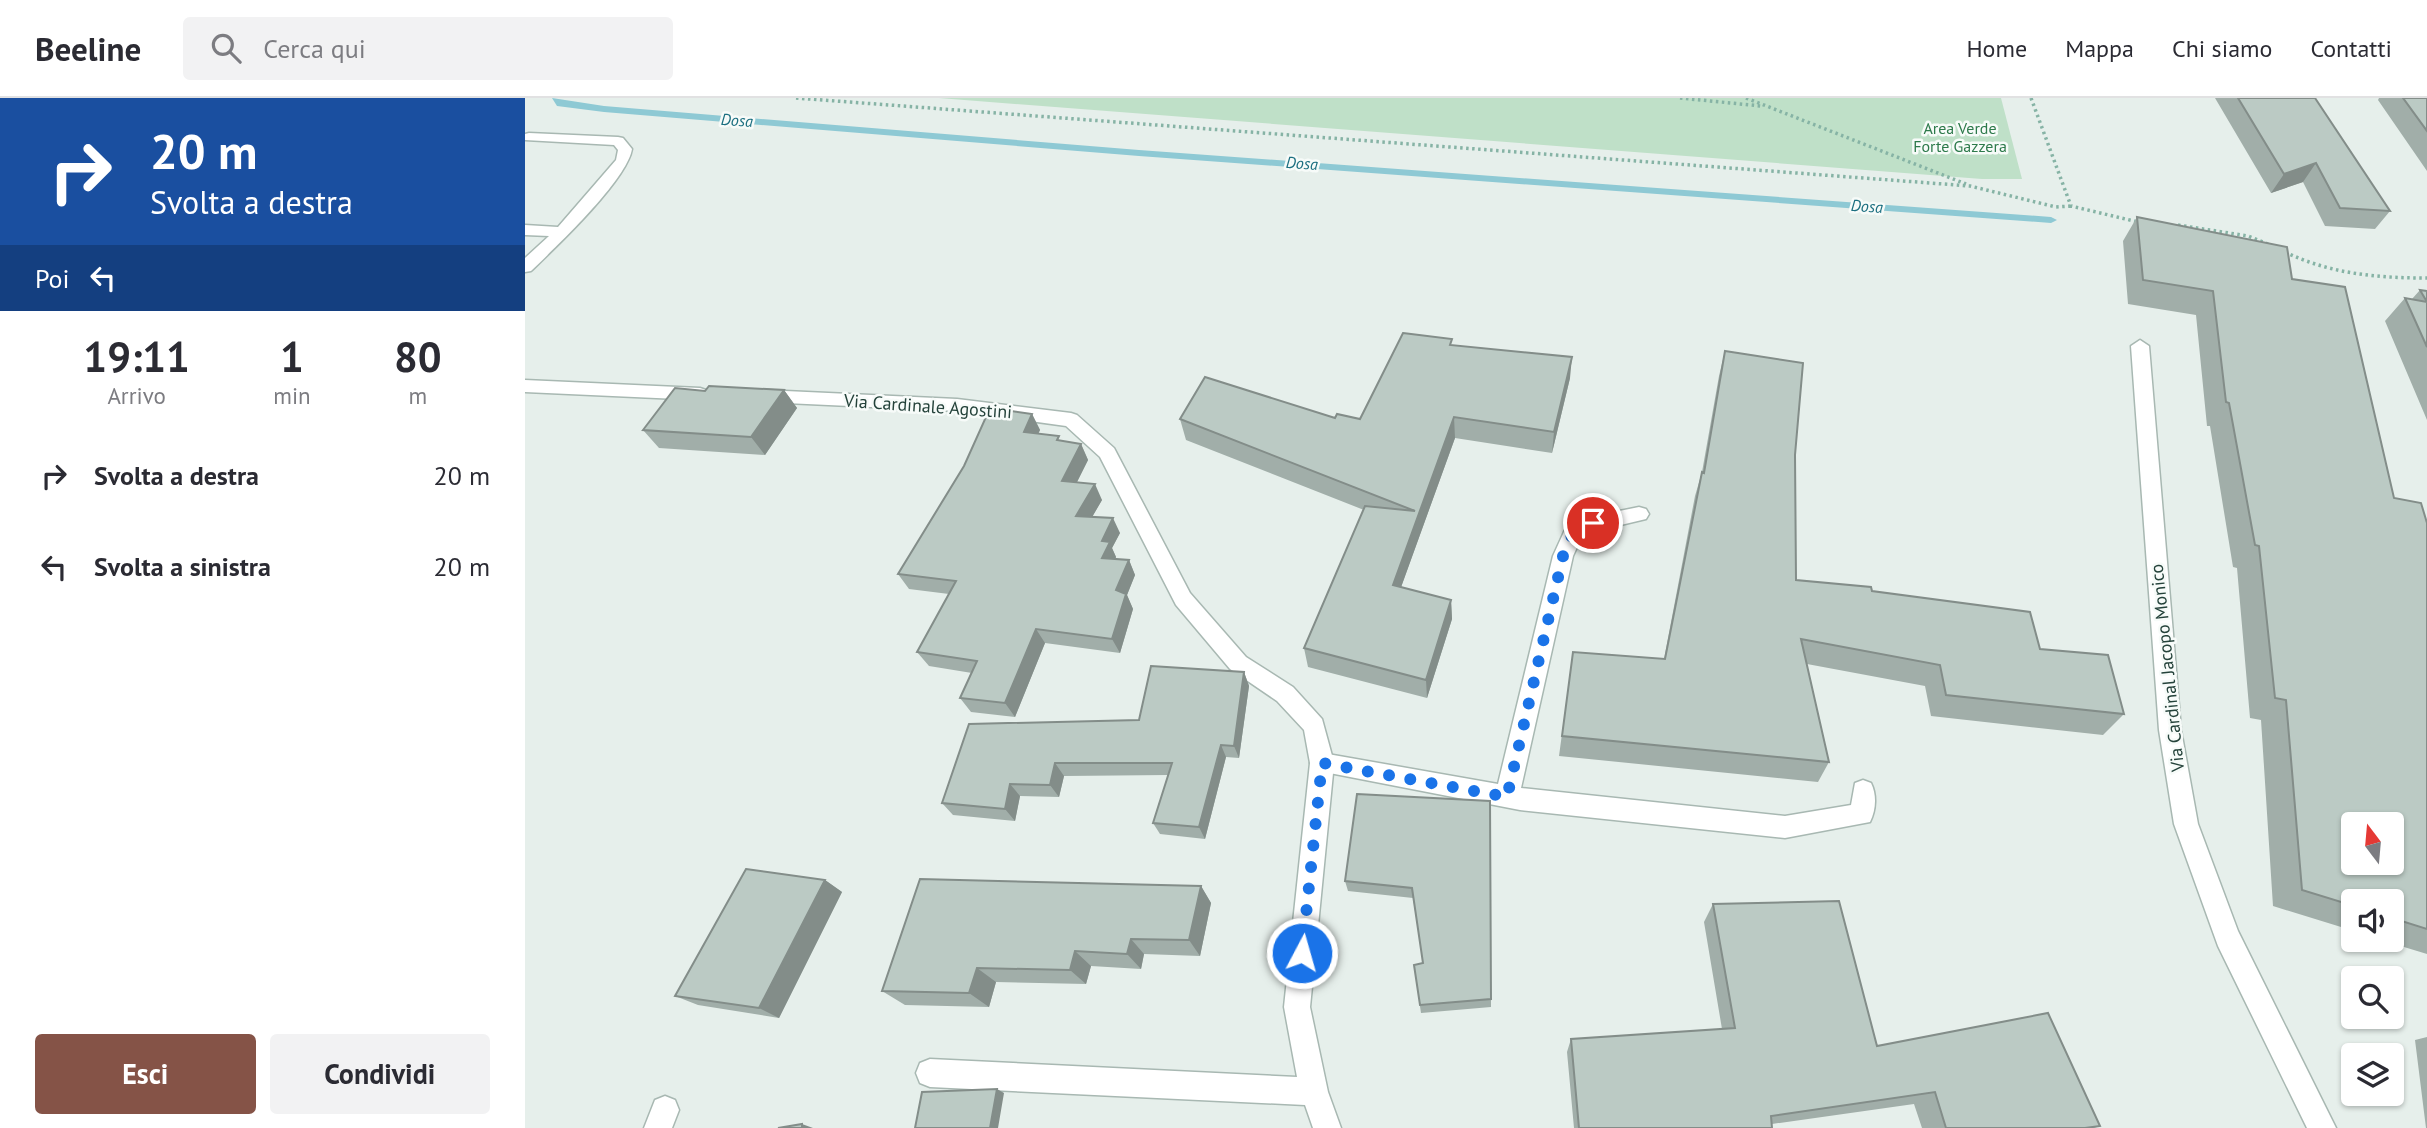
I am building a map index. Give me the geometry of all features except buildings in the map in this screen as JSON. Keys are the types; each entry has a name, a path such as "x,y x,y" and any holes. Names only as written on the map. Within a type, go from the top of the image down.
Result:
{"street":[{"path":"525,267 562,232 623,161 625,149 618,141 529,137"},
{"path":"525,230 562,232"},
{"name":"Via Cardinal Jacopo Monico","path":"2140,346 2170,730 2186,824 2227,937 2322,1128"},
{"path":"525,386 720,394"},
{"name":"Via Cardinale Agostini","path":"748,396 957,405 1071,420 1107,453 1182,599 1238,663 1285,694 1314,726 1322,763 1297,1007 1314,1093 1327,1128"},
{"path":"1507,797 1563,556 1575,528 1639,514"},
{"path":"1322,763 1507,797 1785,827 1862,814 1863,791"},
{"path":"930,1073 1314,1093"}],"path":[{"path":"796,98 1970,186"},
{"path":"1680,98 1769,107"},
{"path":"1746,98 1970,186 2056,207 2071,206 2141,222"},
{"path":"2031,98 2071,206"},
{"path":"2177,225 2248,236 2309,265 2336,272 2376,278 2427,278"}],"green space":[{"name":"Area Verde Forte Gazzera","path":"939,98 2001,98 2022,179 1982,179"}],"waterway":[{"name":"Dosa","path":"557,98 561,104 604,109 1139,153 2051,220"}],"route":[{"path":"1302,953 1322,763 1507,797 1563,556 1575,528 1593,523"}]}
